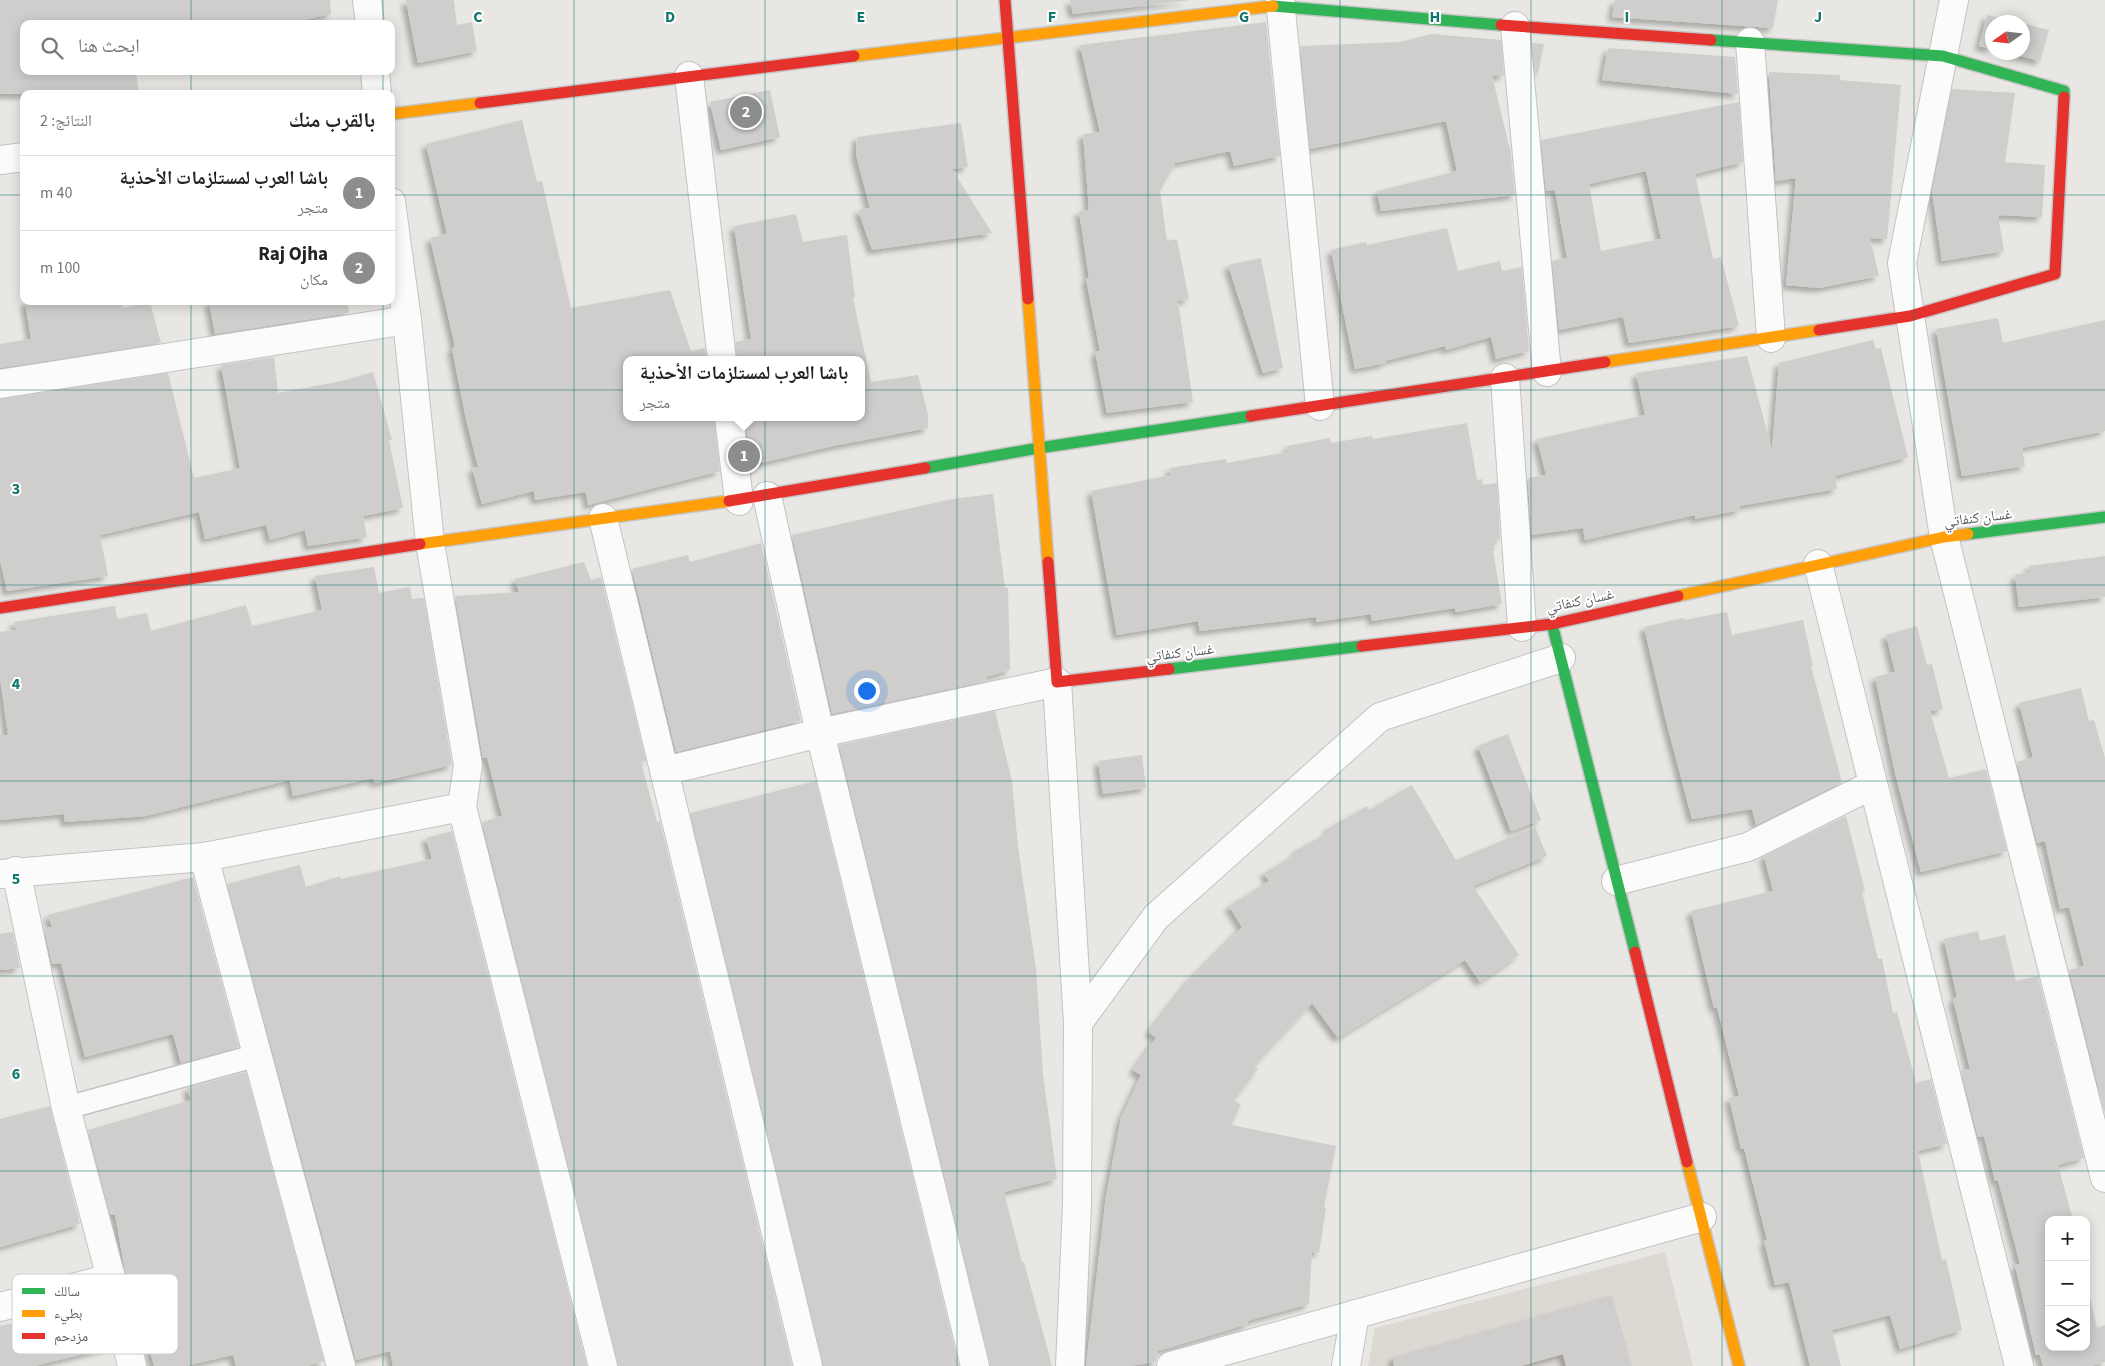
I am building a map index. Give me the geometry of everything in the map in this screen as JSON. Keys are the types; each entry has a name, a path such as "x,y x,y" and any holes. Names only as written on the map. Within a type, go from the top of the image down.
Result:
{"street":[{"path":"367,0 370,20"},
{"path":"1005,0 1057,682 1078,1023 1077,1205 1070,1366"},
{"path":"1954,0 1902,263 1944,537 2105,1178"},
{"path":"1280,2 1320,406"},
{"path":"0,608 430,543 739,501 1038,448 1910,316 2055,274 2064,91 1943,56 1515,26 1280,2 395,113"},
{"path":"1515,26 1547,372"},
{"path":"1750,42 1770,338"},
{"path":"375,75 377,90"},
{"path":"689,76 722,356"},
{"path":"0,160 20,158"},
{"path":"395,232 407,320 430,543 468,765 462,807 602,1366"},
{"path":"0,384 407,320"},
{"path":"1505,378 1522,627"},
{"path":"729,421 739,501"},
{"path":"767,496 820,733 975,1366"},
{"name":"غسان كنفاتي","path":"1057,682 1552,624 1944,537 2105,517"},
{"path":"603,518 808,1366"},
{"path":"1818,564 2019,1366"},
{"path":"1552,624 1739,1366"},
{"path":"1078,1023 1156,917 1380,716 1561,658"},
{"path":"665,771 820,733 1057,682"},
{"path":"1616,881 1748,848 1872,784"},
{"path":"110,1274 66,1108 8,873 204,857 462,807"},
{"path":"204,857 341,1366"},
{"path":"1171,1366 1702,1218"},
{"path":"1346,1366 1355,1314"}],"lane":[{"path":"66,1108 258,1055"}],"shaded area":[{"path":"1665,1252 1693,1366 1368,1366 1375,1328"}],"building":[{"path":"0,0 330,0 331,14 303,20 20,20 20,75 137,75 138,90 20,90 20,94 0,94"},
{"path":"406,0 454,0 457,25 472,22 477,51 418,63"},
{"path":"1070,0 1191,0 1073,14"},
{"path":"1615,0 1778,0 1773,28 1612,17"},
{"path":"1266,22 1280,156 1234,166 1230,151 1175,163 1160,191 1167,241 1177,239 1189,299 1178,301 1193,402 1107,413 1095,351 1100,351 1086,279 1089,278 1079,211 1089,210 1083,134 1100,132 1080,45"},
{"path":"1985,23 1985,47 1979,46"},
{"path":"2030,25 2049,30 2040,61 2030,58"},
{"path":"1432,34 1501,40 1504,76 1492,75 1510,146 1515,195 1381,211 1377,191 1457,171 1446,121 1310,149 1300,46 1400,42"},
{"path":"1532,43 1544,44 1538,73 1535,73"},
{"path":"1608,48 1735,57 1738,94 1602,80"},
{"path":"1769,72 1840,75 1840,80 1901,85 1887,239 1870,238 1879,276 1819,288 1786,285 1796,178 1776,181"},
{"path":"1952,89 2015,93 2005,162 2045,165 2042,217 1998,215 2004,251 1942,261 1932,192"},
{"path":"770,90 780,137 721,150 710,102"},
{"path":"1739,102 1743,162 1695,174 1713,259 1721,257 1739,326 1629,343 1623,317 1559,330 1552,261 1567,258 1555,190 1546,191 1541,140","holes":["1646,171 1661,239 1601,251 1589,184"]},
{"path":"522,120 537,182 542,181 571,308 670,290 691,351 705,348 706,356 623,356 623,421 714,421 720,471 588,505 586,492 535,500 534,491 482,504 472,468 478,467 452,349 455,346 430,238 447,234 426,144"},
{"path":"961,123 968,167 952,169 992,233 872,250 858,210 870,208 856,155 857,137"},
{"path":"796,214 803,242 847,235 855,297 853,298 871,382 918,375 928,414 928,428 833,446 761,463 761,460 750,463 745,421 865,421 865,356 737,356 736,342 751,339 734,226"},
{"path":"1447,228 1458,271 1500,261 1502,271 1522,267 1529,351 1496,359 1491,337 1446,350 1445,346 1385,361 1386,363 1355,369 1331,250 1366,242 1367,245"},
{"path":"1261,258 1283,368 1263,373 1228,265"},
{"path":"26,305 122,305 123,308 136,305 151,305 161,343 0,368 0,344 31,339"},
{"path":"210,305 348,305 349,313 215,334"},
{"path":"1998,318 2003,343 2105,320 2105,431 2022,448 2025,466 1962,476 1936,329"},
{"path":"1873,340 1876,349 1881,348 1908,457 1835,476 1837,489 1739,506 1740,510 1695,519 1695,515 1585,540 1583,528 1531,535 1528,478 1546,475 1537,439 1645,415 1636,373 1747,356 1772,450 1779,363"},
{"path":"274,357 278,393 342,381 373,372 392,440 389,440 403,508 363,516 367,537 308,546 305,530 270,540 266,525 205,539 199,512 100,535 108,576 7,591 0,560 0,399 168,373 194,478 240,468 221,365"},
{"path":"1467,423 1477,480 1482,479 1483,485 1497,483 1500,539 1493,540 1495,550 1493,551 1502,604 1456,612 1455,608 1372,621 1371,614 1316,622 1316,617 1200,631 1198,621 1117,635 1091,491 1171,475 1170,468 1226,459 1227,463 1288,452 1287,446 1330,438 1331,443 1372,436 1373,439"},
{"path":"993,494 1005,588 1008,588 1010,670 986,677 987,681 832,714 792,535 952,499"},
{"path":"761,543 801,721 676,752 632,569 688,555 690,562"},
{"path":"2105,556 2105,597 2019,607 2015,575 2030,572 2029,566"},
{"path":"584,562 591,580 601,577 646,761 641,762 657,822 660,821 792,1366 618,1366 482,822 502,816 487,757 483,758 455,596 519,592 515,579"},
{"path":"374,567 379,593 410,587 412,599 424,598 452,765 375,783 373,778 293,796 290,780 146,816 65,822 64,814 0,820 0,735 8,735 0,678 0,632 16,630 14,622 115,606 117,619 147,613 151,631 246,605 252,626 322,610 315,576"},
{"path":"1727,612 1732,635 1803,620 1813,666 1811,666 1842,782 1756,825 1752,809 1692,819 1644,627 1683,618 1684,620"},
{"path":"1917,626 1927,665 1932,664 1943,709 1930,711 1949,778 1986,769 2007,851 1921,872 1895,773 1875,677 1895,672 1886,635"},
{"path":"2081,688 2089,721 2094,720 2105,758 2105,1114 2069,970 2084,966 2069,907 2060,909 2045,841 2037,843 2017,762 2033,757 2019,703"},
{"path":"995,711 1012,781 1018,847 1036,969 1043,1074 1057,1179 1004,1192 1052,1366 990,1366 839,745"},
{"path":"1508,734 1541,820 1511,831 1478,746"},
{"path":"1142,755 1146,788 1103,794 1098,761"},
{"path":"816,781 959,1366 823,1366 690,813"},
{"path":"1412,785 1456,860 1535,827 1547,856 1473,886 1519,955 1480,982 1465,960 1338,1038 1312,1003 1254,1066 1258,1069 1234,1100 1241,1105 1231,1125 1336,1146 1324,1207 1326,1208 1319,1253 1312,1252 1309,1304 1247,1321 1248,1324 1158,1351 1156,1362 1129,1366 1086,1366 1106,1196 1121,1118 1141,1075 1133,1070 1156,1038 1149,1032 1189,980 1242,927 1229,906 1269,881 1264,873 1296,854 1295,851 1329,832 1327,829 1367,806 1369,810"},
{"path":"1846,816 1865,891 1862,892 1878,959 1882,959 1893,1013 1897,1012 1916,1083 1931,1079 1947,1144 1918,1151 1942,1260 1946,1259 1962,1330 1900,1349 1890,1315 1832,1330 1841,1366 1810,1366 1789,1282 1775,1285 1764,1241 1767,1240 1744,1148 1741,1149 1729,1098 1739,1096 1717,1007 1714,1008 1691,911 1773,891 1764,856"},
{"path":"452,831 587,1366 393,1366 390,1351 356,1360 227,884 300,865 306,887 340,876 341,879 432,859 426,838"},
{"path":"193,877 239,1047 181,1063 173,1034 85,1057 61,963 52,964 44,928 52,927 48,915"},
{"path":"1978,931 1980,941 2005,935 2016,981 2038,976 2084,1158 2058,1165 2072,1216 2045,1216 2045,1351 2090,1351 2090,1297 2097,1328 2105,1325 2105,1362 2091,1366 2043,1366 2040,1355 2036,1355 2015,1265 2020,1264 1998,1180 1995,1181 1984,1136 1978,1137 1961,1071 1970,1069 1953,999 1957,997 1944,939"},
{"path":"13,932 20,968 0,970 0,934"},
{"path":"246,1072 324,1361 307,1366 236,1366 233,1355 185,1366 154,1366 151,1354 178,1354 178,1274 126,1274 115,1214 110,1215 88,1130 191,1100 187,1088"},
{"path":"50,1106 80,1224 0,1247 0,1119"},
{"path":"1612,1295 1632,1366 1566,1366 1563,1354 1521,1366 1394,1366 1393,1357"},
{"path":"12,1323 12,1354 83,1354 34,1366 0,1366 0,1326"}],"traffic: fast":[{"path":"1273,6 1501,25"},
{"path":"1711,40 1943,56 2064,91 2064,97"},
{"path":"925,468 1039,448 1251,416"},
{"path":"1968,534 2105,517"},
{"path":"1552,624 1635,952"},
{"path":"1169,669 1362,646"}],"traffic: slow":[{"path":"854,56 1273,6"},
{"path":"395,114 480,103"},
{"path":"1028,299 1048,562"},
{"path":"1605,362 1819,330"},
{"path":"420,544 729,501"},
{"path":"1678,596 1944,537 1968,534"},
{"path":"1687,1162 1739,1366"}],"traffic: jam":[{"path":"1005,0 1028,299"},
{"path":"1501,25 1711,40"},
{"path":"480,103 854,56"},
{"path":"1819,330 1910,316 2055,274 2064,97"},
{"path":"1251,416 1605,362"},
{"path":"729,501 925,468"},
{"path":"0,608 420,544"},
{"path":"1048,562 1057,682 1169,669"},
{"path":"1362,646 1552,624 1678,596"},
{"path":"1635,952 1687,1162"}],"place":[{"name":"Raj Ojha","path":"746,112"},
{"name":"باشا العرب لمستلزمات الأحذية","path":"744,456"}]}
